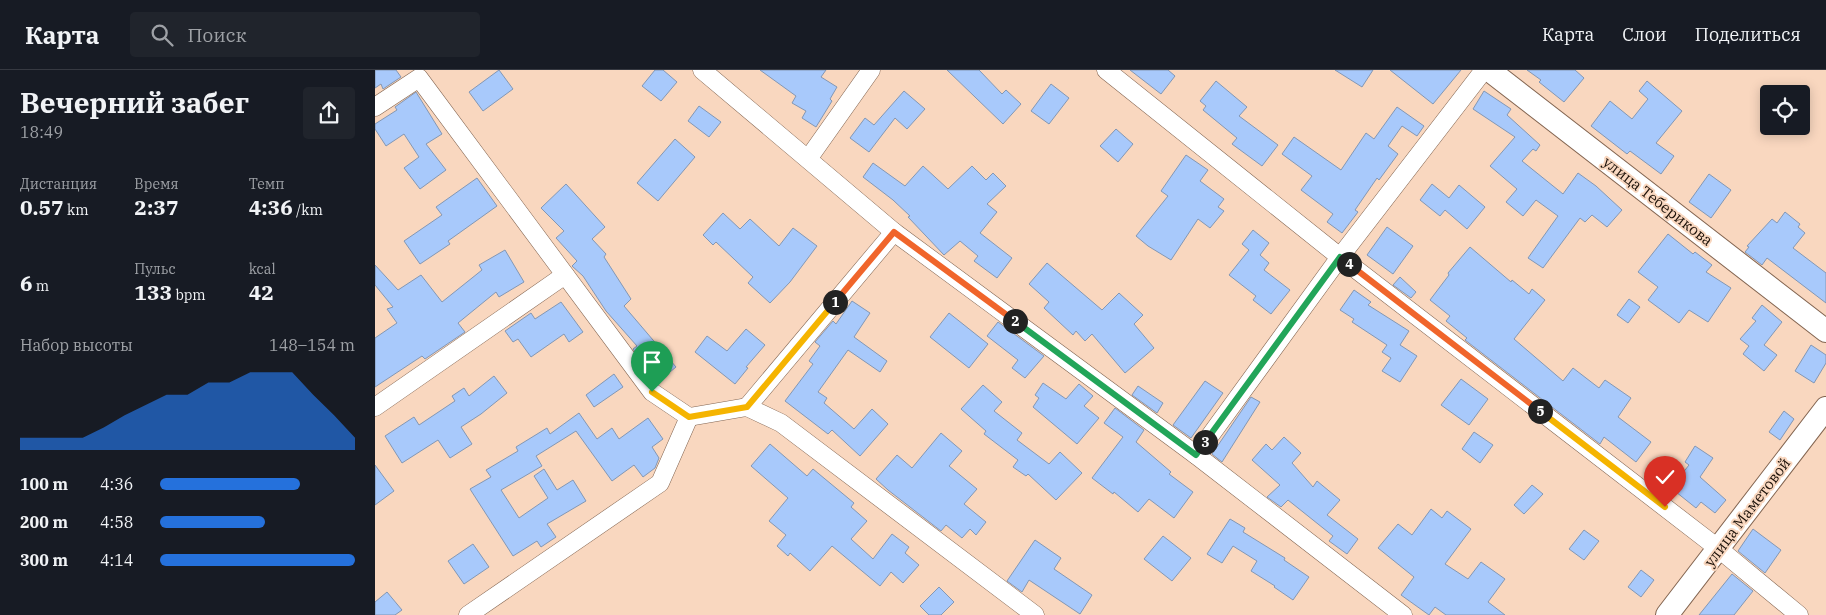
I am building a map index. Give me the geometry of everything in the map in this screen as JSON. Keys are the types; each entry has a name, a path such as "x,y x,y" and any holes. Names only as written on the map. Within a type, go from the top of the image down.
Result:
{"street":[{"path":"702,70 894,232 1196,455 1403,615"},
{"path":"808,160 871,70"},
{"path":"1107,70 1340,257 1719,549 1799,615"},
{"path":"1196,455 1340,257 1484,70"},
{"name":"улица Теберикова","path":"1489,70 1826,331"},
{"path":"375,106 417,74 652,392 689,417 747,407 781,423 1035,615"},
{"path":"747,407 894,232"},
{"path":"375,408 565,276"},
{"name":"улица Маметовой","path":"1667,615 1826,408"},
{"path":"468,615 660,484 689,417"}],"building":[{"path":"375,70 396,70 401,77 383,89 381,84 375,88"},
{"path":"499,70 513,89 483,111 469,92"},
{"path":"655,70 663,70 677,82 661,101 642,86"},
{"path":"760,70 826,70 821,77 837,87 830,99 832,101 816,127 802,118 806,111 792,103 796,96"},
{"path":"947,70 979,70 1002,94 1006,90 1021,104 1003,124"},
{"path":"1130,70 1168,70 1175,76 1161,94"},
{"path":"1335,70 1373,70 1362,87"},
{"path":"1390,70 1461,70 1433,104"},
{"path":"1527,70 1575,70 1584,78 1564,102 1539,82 1541,80"},
{"path":"1216,81 1247,107 1239,116 1278,145 1262,166 1232,144 1237,138 1203,110 1206,106 1200,101"},
{"path":"1647,81 1682,111 1656,143 1674,156 1661,174 1630,151 1627,154 1591,126 1610,101 1632,119 1648,99 1639,91"},
{"path":"1051,84 1069,98 1049,124 1031,111"},
{"path":"904,91 925,109 907,129 895,118 869,152 850,138 865,118 874,125"},
{"path":"1484,91 1511,109 1507,115 1540,145 1536,151 1533,149 1522,161 1563,194 1578,173 1596,186 1622,210 1607,227 1592,215 1585,222 1580,218 1543,268 1528,258 1558,216 1536,200 1523,216 1506,202 1517,189 1490,166 1515,137 1473,109"},
{"path":"416,92 442,134 426,144 446,170 420,189 404,168 419,157 404,134 386,146 375,129 375,124 397,110 395,107"},
{"path":"699,106 721,122 709,137 688,121"},
{"path":"1397,107 1424,126 1417,136 1402,126 1388,146 1398,154 1379,180 1377,178 1355,210 1358,212 1342,233 1327,222 1333,214 1301,190 1312,176 1282,154 1294,137 1341,170 1366,133 1374,139"},
{"path":"1116,129 1133,144 1118,162 1100,146"},
{"path":"675,139 695,157 658,201 637,183"},
{"path":"1186,155 1208,170 1200,181 1224,199 1218,207 1224,211 1210,228 1198,219 1171,260 1136,236 1168,196 1161,191"},
{"path":"873,163 905,186 923,166 948,189 972,166 986,180 993,173 1006,186 987,204 997,212 980,233 1012,258 997,278 974,261 978,256 960,241 944,255 908,217 910,216 863,177"},
{"path":"1709,174 1731,190 1711,218 1689,202"},
{"path":"477,178 497,206 448,241 450,244 420,264 404,241 442,215 436,207"},
{"path":"566,184 605,227 592,239 606,254 604,257 631,299 624,306 676,367 658,382 633,349 637,346 606,311 583,276 572,266 577,261 556,238 564,231 541,208"},
{"path":"1432,184 1449,198 1459,185 1485,207 1467,229 1445,210 1440,216 1420,200"},
{"path":"1785,212 1800,224 1798,227 1805,233 1793,248 1826,273 1826,303 1767,258 1762,265 1745,252 1749,247 1747,246 1772,219 1777,223"},
{"path":"723,213 740,229 750,219 779,246 793,228 817,246 790,282 770,303 748,283 753,277 716,242 713,245 703,235"},
{"path":"1387,227 1413,246 1393,274 1367,255"},
{"path":"1253,230 1269,243 1260,255 1269,263 1264,270 1290,290 1271,314 1253,300 1256,296 1229,275 1249,250 1242,244"},
{"path":"1668,234 1693,254 1695,252 1712,265 1706,272 1731,288 1708,322 1689,310 1679,323 1648,300 1658,287 1638,272"},
{"path":"1470,247 1511,282 1512,280 1529,294 1532,289 1545,300 1514,339 1563,381 1573,368 1599,388 1605,380 1631,398 1618,417 1651,442 1636,462 1604,437 1600,444 1465,340 1467,338 1446,321 1450,316 1430,300 1449,275 1448,273"},
{"path":"505,250 524,282 499,297 496,292 458,323 465,332 425,359 422,356 375,387 375,338 397,323 387,309 393,307 375,285 375,265 398,290 421,275 442,302 482,270 479,265"},
{"path":"1047,263 1102,310 1119,293 1143,315 1134,324 1154,348 1125,373 1092,334 1085,341 1076,331 1073,335 1044,308 1049,302 1029,284"},
{"path":"1400,277 1416,292 1411,298 1393,285"},
{"path":"1354,290 1371,302 1368,305 1409,331 1400,345 1417,356 1400,382 1382,371 1391,358 1382,352 1387,345 1352,322 1354,319 1340,310"},
{"path":"1629,299 1640,307 1628,323 1617,315"},
{"path":"852,301 870,313 854,337 887,361 880,372 848,350 818,392 827,398 824,403 854,429 872,409 888,424 860,456 832,430 828,434 785,401 813,364 809,361 820,346 815,342 833,321 836,324"},
{"path":"561,302 583,332 569,342 564,334 531,357 518,339 513,342 505,331 531,313 535,319"},
{"path":"1762,305 1782,322 1764,345 1777,355 1764,371 1743,354 1749,346 1740,339 1756,321 1752,318"},
{"path":"949,313 988,344 969,368 930,337"},
{"path":"998,322 1044,356 1025,378 1012,368 1018,360 987,336"},
{"path":"746,329 765,345 746,367 748,368 735,384 695,352 707,336 727,351"},
{"path":"1811,345 1826,355 1826,363 1814,383 1795,371"},
{"path":"614,374 623,387 594,407 586,395"},
{"path":"494,376 507,393 461,427 472,444 450,458 438,440 402,463 385,436 414,417 419,425 455,401 452,396 464,388 469,396"},
{"path":"1461,379 1488,399 1469,425 1441,405"},
{"path":"1205,381 1223,393 1191,438 1173,425"},
{"path":"1043,383 1066,399 1079,384 1093,396 1084,406 1099,418 1077,444 1033,407 1039,398 1035,395"},
{"path":"983,385 1002,402 994,411 1022,433 1017,440 1049,464 1060,452 1082,473 1056,500 1028,474 1026,476 1013,467 1018,460 984,434 986,431 961,409"},
{"path":"1138,386 1163,403 1157,413 1132,395"},
{"path":"1251,397 1260,402 1222,462 1212,454"},
{"path":"1115,408 1144,430 1136,442 1171,472 1169,474 1193,492 1174,518 1149,499 1138,512 1114,492 1113,494 1092,478 1123,437 1104,423"},
{"path":"1784,411 1794,419 1780,440 1769,432"},
{"path":"579,413 597,439 612,428 619,439 648,418 663,439 652,447 659,458 655,468 643,477 634,465 612,481 576,431 536,456 542,466 501,490 519,518 548,498 534,476 544,469 557,490 573,480 586,501 547,524 556,537 541,547 537,541 513,556 470,489 491,477 486,470 518,451 516,447 547,428 550,434"},
{"path":"1474,432 1493,445 1480,463 1462,449"},
{"path":"941,433 962,451 949,466 977,489 964,504 986,522 976,535 970,529 962,538 946,525 941,531 876,479 897,455 912,468"},
{"path":"1284,437 1301,453 1292,463 1313,487 1317,481 1340,500 1327,515 1358,539 1347,554 1329,541 1333,536 1288,500 1281,507 1267,497 1280,485 1252,460 1266,444 1272,450"},
{"path":"770,444 807,476 813,469 854,503 851,507 867,521 851,539 873,559 892,534 909,547 905,553 919,565 903,583 891,572 880,586 832,546 810,571 790,553 788,556 777,546 786,535 769,521 788,498 751,466"},
{"path":"1695,446 1713,458 1700,477 1726,500 1715,513 1701,502 1696,508 1671,488 1689,465 1685,462"},
{"path":"375,465 394,491 375,505"},
{"path":"1532,485 1543,494 1524,514 1514,505"},
{"path":"1431,509 1442,518 1447,511 1471,529 1445,564 1468,579 1481,562 1505,579 1488,602 1505,615 1446,615 1435,607 1429,615 1401,595 1414,577 1378,548 1398,524 1412,535"},
{"path":"1230,519 1245,528 1243,532 1285,558 1284,560 1309,577 1293,600 1251,571 1257,561 1233,546 1222,563 1207,554"},
{"path":"1753,529 1781,550 1765,573 1738,551"},
{"path":"1584,530 1599,541 1584,560 1569,549"},
{"path":"1163,536 1191,558 1172,581 1144,559"},
{"path":"1035,540 1061,558 1054,569 1092,595 1080,614 1029,580 1022,592 1007,581"},
{"path":"473,544 489,567 464,584 448,561"},
{"path":"1641,570 1654,580 1641,597 1628,587"},
{"path":"1732,574 1753,591 1734,615 1699,615"},
{"path":"939,587 954,602 941,615 929,615 920,606"},
{"path":"387,592 402,610 395,615 375,615 375,602"}],"route":[{"path":"652,392 689,417 747,407 894,232 1196,455 1340,257 1665,507"}]}
